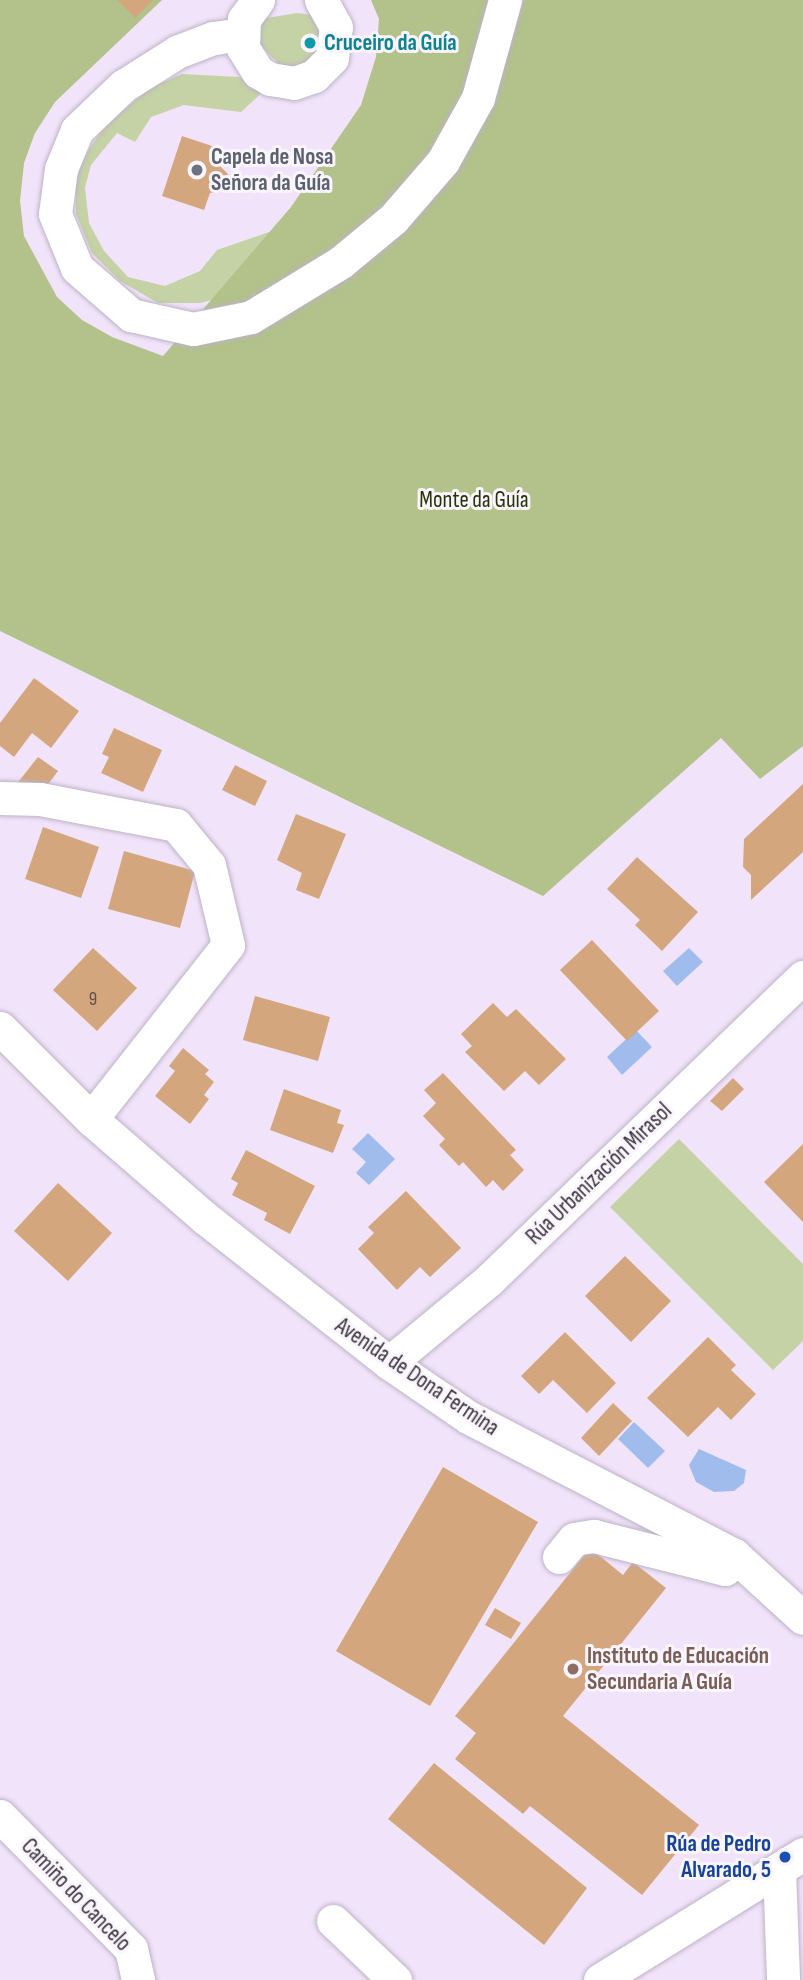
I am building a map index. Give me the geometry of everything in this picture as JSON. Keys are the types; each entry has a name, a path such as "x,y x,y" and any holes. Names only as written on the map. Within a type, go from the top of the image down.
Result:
{"street":[{"path":"258,0 244,19 242,34 249,61 258,72 284,83 304,81 322,70 336,43 336,27 321,0"},
{"path":"242,34 213,38 177,52 123,86 77,130 61,169 55,214 77,268 131,315 193,329 251,317 341,262 393,219 443,162 478,98 505,0"},
{"path":"0,798 40,799 176,825 209,865 228,945 91,1119"},
{"name":"Rúa Urbanización Mirasol","path":"389,1363 490,1279 803,977"},
{"name":"Avenida de Dona Fermina","path":"0,1028 91,1119 275,1276 389,1363 468,1417 734,1555 803,1618"},
{"path":"559,1558 574,1539 594,1536 725,1569 734,1555"},
{"name":"Camiño do Cancelo","path":"0,1816 131,1948 138,1980"},
{"path":"600,1980 791,1862"},
{"path":"783,1980 791,1862"},
{"path":"333,1921 395,1980"}],"green space":[{"name":"Monte da Guía","path":"0,0 162,0 55,102 35,133 24,163 20,201 24,236 57,297 82,320 112,337 163,356 291,207 361,105 376,57 379,19 371,0 803,0 803,746 760,779 721,738 543,896 0,631"},
{"path":"297,13 313,15 323,28 322,49 299,68 280,65 255,40 261,19"},
{"path":"182,74 239,77 266,89 241,112 184,105 151,117 135,142 117,133 91,165 85,188 89,223 104,251 128,277 165,286 200,271 217,250 272,231 212,300 200,303 158,303 120,281 92,253 76,214 75,183 82,160 104,127 150,88"},
{"path":"679,1139 803,1264 803,1341 773,1370 610,1207"}],"water":[{"path":"689,948 703,962 677,986 663,971"},
{"path":"636,1030 652,1047 622,1075 607,1057"},
{"path":"368,1133 395,1159 369,1185 356,1173 366,1162 352,1149"},
{"path":"634,1422 665,1451 648,1468 618,1439"},
{"path":"699,1449 746,1470 744,1483 734,1491 714,1492 696,1482 689,1465"}],"building":[{"path":"117,0 153,0 135,18"},
{"name":"Capela de Nosa Señora da Guía","path":"182,136 224,150 219,165 228,174 222,191 210,193 204,210 162,196"},
{"path":"34,678 79,711 51,748 32,733 14,757 0,746 0,723"},
{"path":"114,728 162,750 143,792 101,773 109,757 102,754"},
{"path":"38,757 58,771 43,791 15,786"},
{"path":"235,765 267,781 255,806 222,790"},
{"path":"803,784 803,852 751,900 751,875 743,867 744,839"},
{"path":"296,814 346,834 319,899 296,890 302,873 277,860"},
{"path":"43,827 99,847 81,898 25,879"},
{"path":"124,851 195,871 180,928 108,909"},
{"path":"637,857 698,912 662,951 635,925 640,920 607,889"},
{"path":"592,940 659,1011 627,1041 560,970"},
{"path":"93,948 137,988 97,1031 53,990"},
{"path":"255,996 330,1017 318,1061 243,1040"},
{"path":"493,1003 507,1017 516,1009 566,1059 539,1085 525,1071 504,1091 465,1052 472,1046 461,1034"},
{"path":"183,1048 209,1070 205,1074 214,1082 204,1095 209,1099 190,1124 155,1096 175,1071 169,1066"},
{"path":"443,1073 516,1150 510,1155 524,1170 503,1191 493,1180 486,1187 463,1162 459,1166 439,1145 445,1139 423,1116 436,1103 424,1090"},
{"path":"733,1078 744,1089 722,1111 710,1101"},
{"path":"284,1089 341,1110 337,1123 344,1125 333,1153 270,1130"},
{"path":"803,1144 803,1222 764,1182"},
{"path":"246,1150 315,1186 290,1234 264,1220 267,1213 232,1195 238,1183 231,1179"},
{"path":"58,1183 112,1233 68,1281 14,1231"},
{"path":"406,1191 461,1248 430,1277 420,1267 397,1290 358,1249 374,1233 368,1227"},
{"path":"625,1256 671,1301 631,1342 585,1296"},
{"path":"565,1332 616,1383 587,1413 553,1380 539,1394 521,1376"},
{"path":"708,1337 736,1365 731,1370 756,1394 731,1420 718,1407 688,1437 647,1398"},
{"path":"613,1403 632,1421 599,1456 581,1438"},
{"path":"443,1467 538,1522 430,1706 336,1651"},
{"path":"590,1548 623,1575 633,1562 666,1588 563,1716 699,1825 642,1895 530,1806 523,1814 455,1759 476,1733 455,1716"},
{"path":"495,1608 521,1623 511,1639 485,1625"},
{"path":"434,1763 587,1888 544,1945 388,1819"}],"place":[{"name":"Cruceiro da Guía","path":"310,43"},
{"name":"Capela de Nosa Señora da Guía","path":"197,170"},
{"name":"Instituto de Educación Secundaria A Guía","path":"573,1669"},
{"name":"Rúa de Pedro Alvarado, 5","path":"785,1857"}]}
